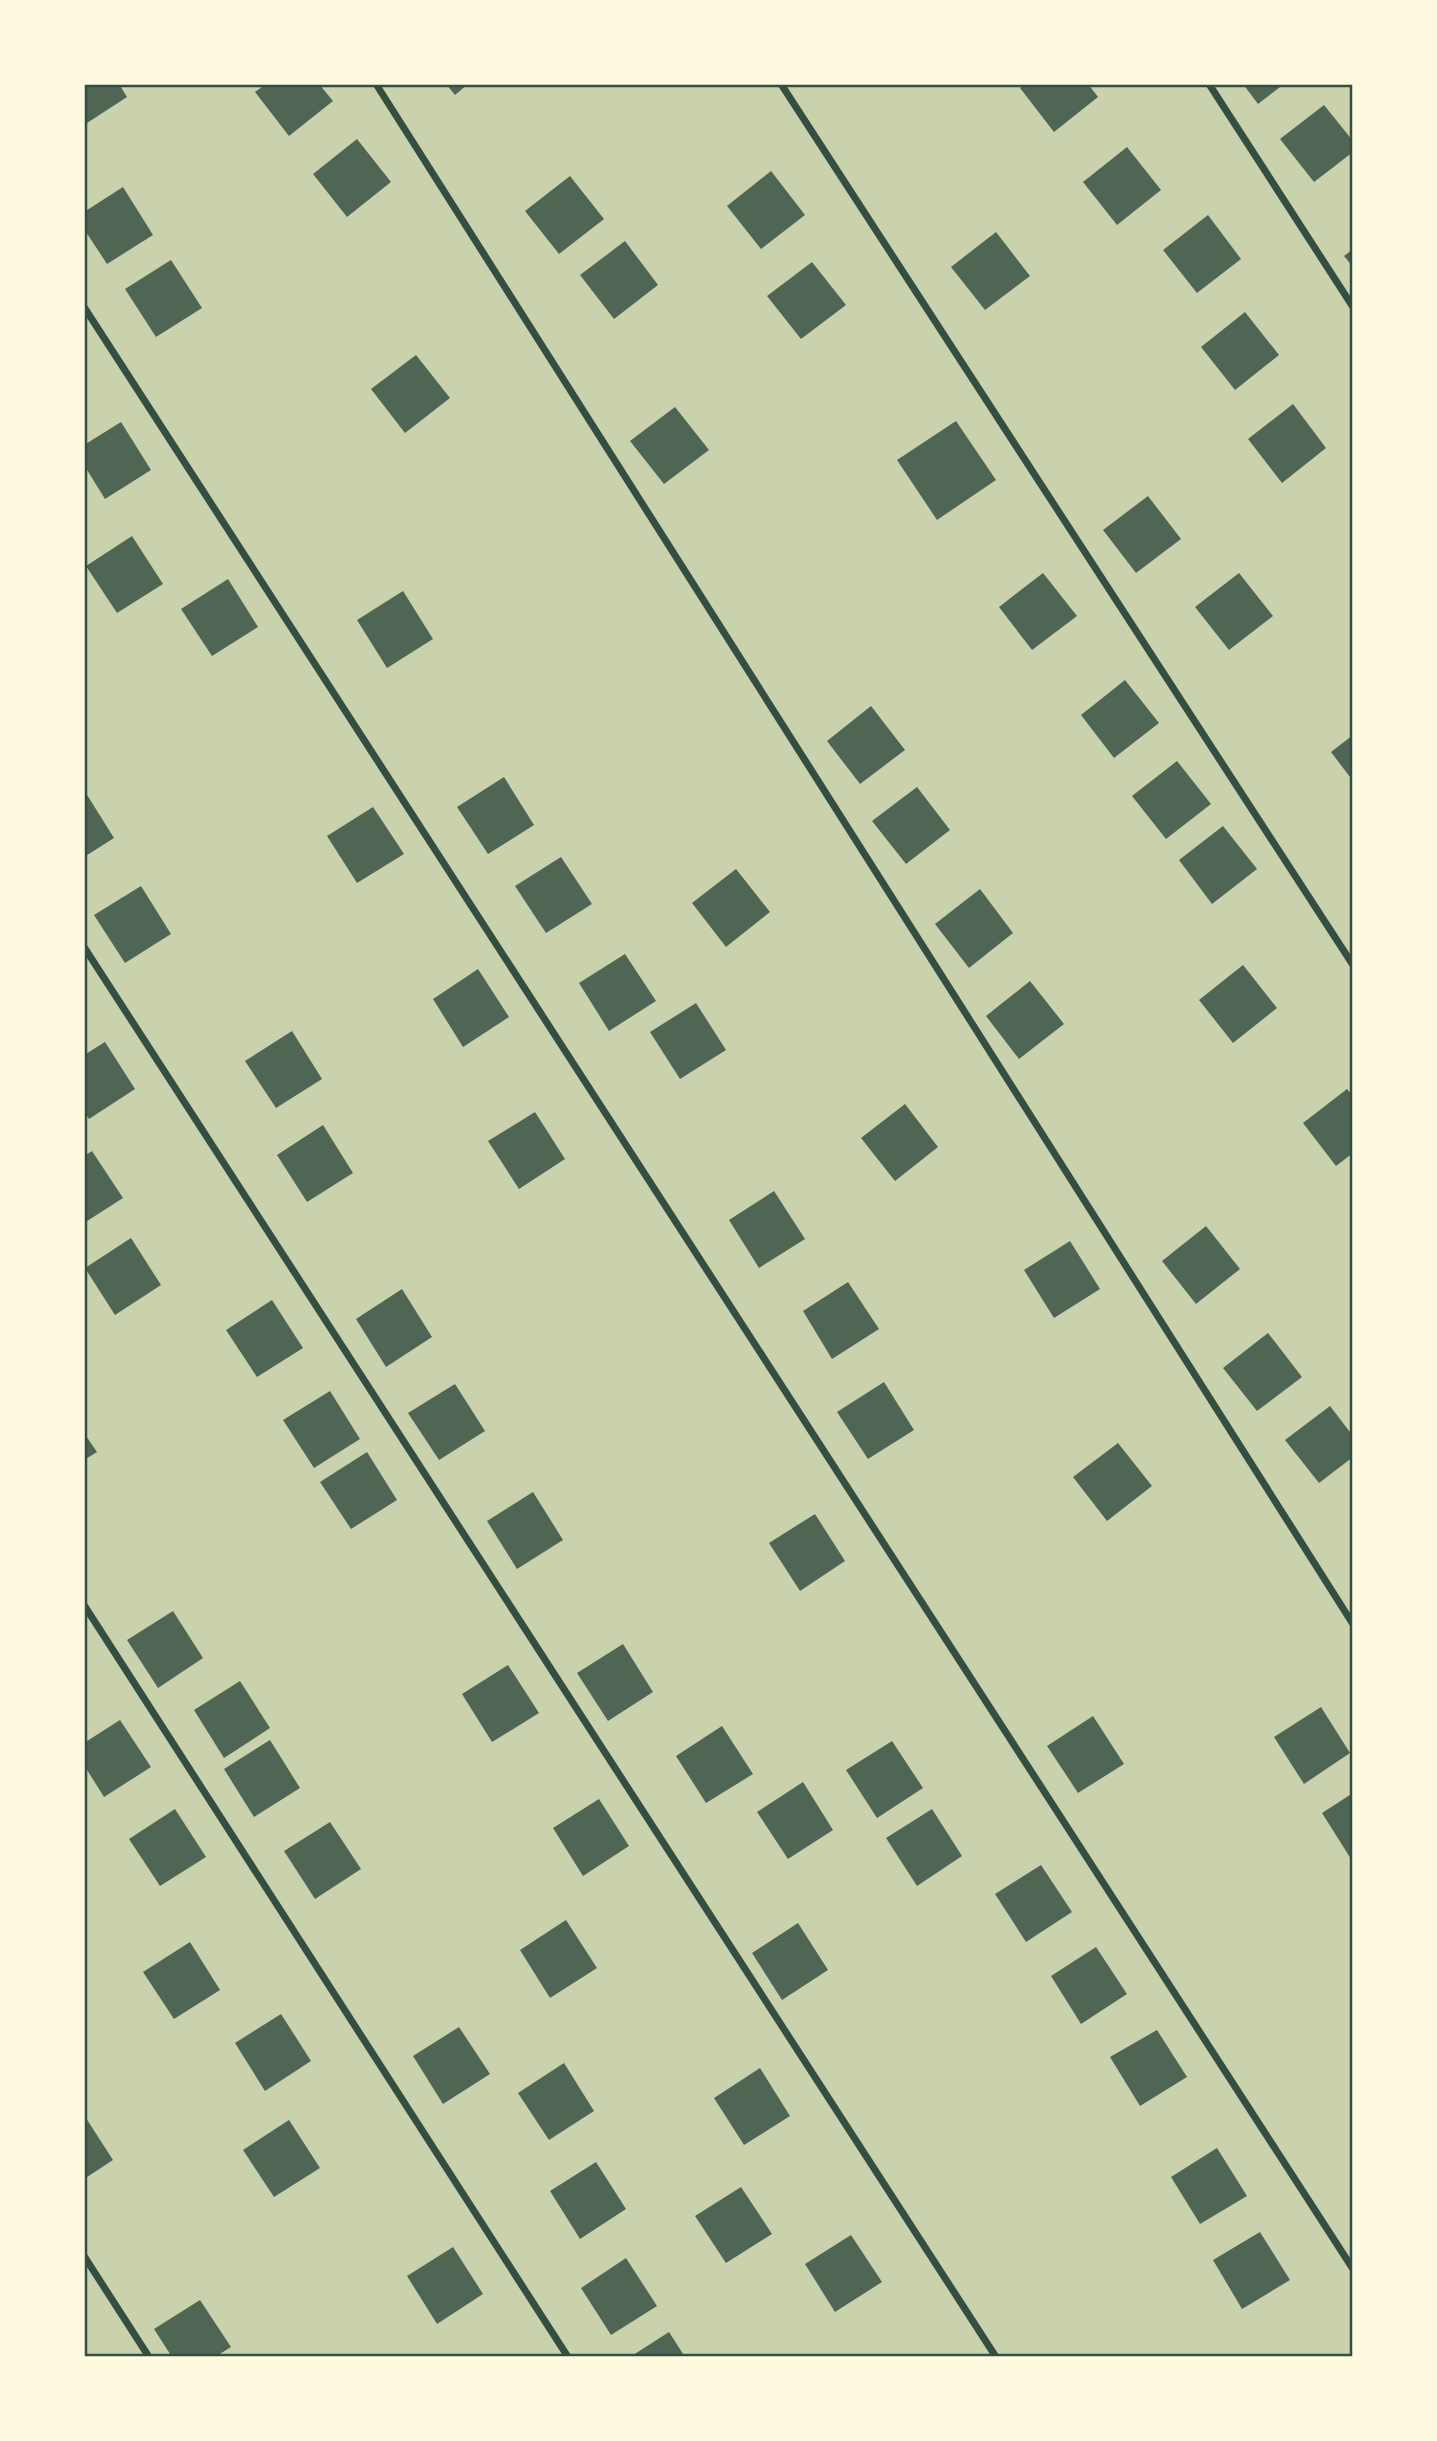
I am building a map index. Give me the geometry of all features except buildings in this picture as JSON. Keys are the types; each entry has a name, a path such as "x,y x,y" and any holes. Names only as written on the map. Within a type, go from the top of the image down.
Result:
{"street":[{"path":"376,84 1353,1624"},
{"path":"781,84 1353,965"},
{"path":"1209,84 1353,307"},
{"path":"84,307 1353,2269"},
{"path":"84,947 996,2357"},
{"path":"84,1605 568,2357"},
{"path":"84,2256 149,2357"}],"green space":[{"path":"84,84 1353,84 1353,2357 84,2357"}]}
